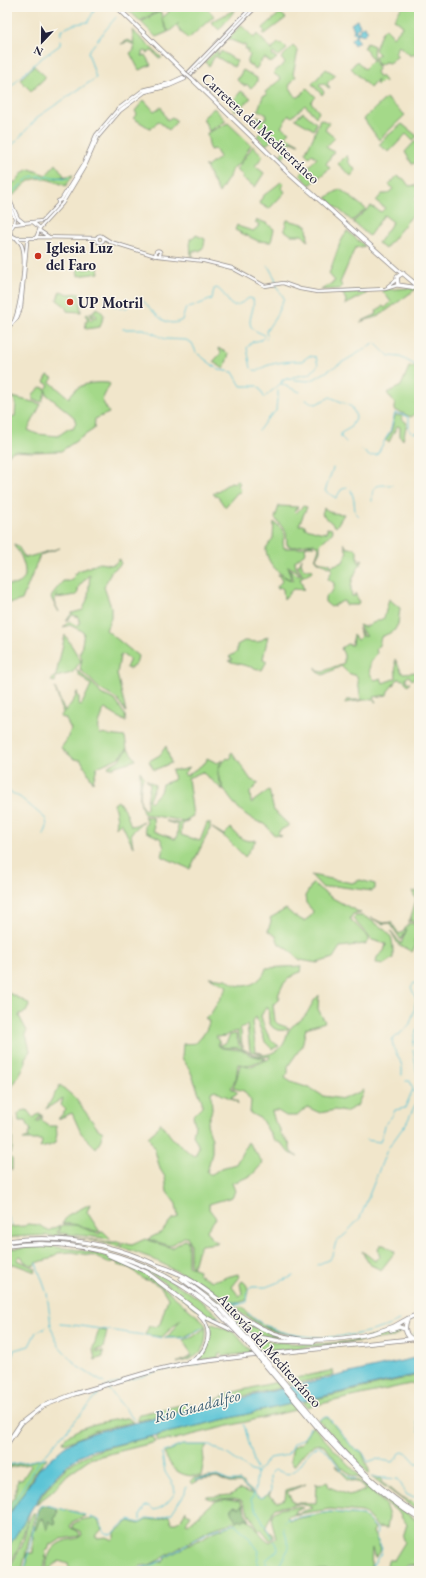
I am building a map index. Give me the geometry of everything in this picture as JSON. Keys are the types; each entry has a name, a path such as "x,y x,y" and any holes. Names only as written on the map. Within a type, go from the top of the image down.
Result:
{"highway":[{"name":"Carretera del Mediterráneo","path":"116,7 288,172 403,273"},
{"name":"Carretera del Mediterráneo","path":"392,264 398,276"},
{"path":"403,273 408,276 410,280 419,288 398,285 396,280 398,276 403,273"},
{"path":"407,286 410,280"},
{"name":"Autovía del Mediterráneo","path":"7,1241 45,1239 88,1242 121,1250 159,1266 187,1282 218,1309 363,1477 385,1496 419,1519"},
{"name":"Autovía del Mediterráneo","path":"7,1246 43,1244 85,1247 124,1257 148,1267 182,1285 218,1309"},
{"path":"85,1247 135,1266 156,1279 213,1322 234,1331"},
{"path":"159,1266 167,1268 204,1289 255,1326 287,1337 312,1340 353,1337 392,1327 407,1320 411,1316 419,1315"},
{"path":"7,1444 27,1417 46,1404 131,1377 182,1364 197,1358 204,1351 208,1337 207,1325 190,1306"},
{"path":"182,1364 394,1339 403,1337 407,1320"},
{"path":"248,1335 280,1341 315,1342 358,1338 399,1327 405,1331 411,1339"},
{"path":"394,1339 419,1340"},
{"name":"Autovía del Mediterráneo","path":"319,1426 364,1474 398,1501 419,1515"}],"main road":[{"path":"188,75 252,7"},
{"path":"188,75 256,7"},
{"path":"36,237 40,229 61,203 86,164 98,137 120,111 145,92 169,86 184,78"},
{"path":"7,194 18,218 25,223"},
{"path":"7,201 15,218 14,224 7,238 88,238 96,239 99,242 111,242"},
{"path":"14,224 42,221 61,203"},
{"path":"34,223 46,236 51,238"},
{"path":"10,232 22,246 23,254 20,302 12,323"},
{"path":"96,239 99,235 111,242 146,253 204,261 232,268 264,286 283,283 300,289 317,292 382,288 398,285"},
{"path":"102,242 103,237"},
{"path":"7,329 17,318 22,304 26,242 29,238"},
{"path":"382,288 392,285 396,280"}],"green space":[{"path":"125,7 166,7 140,21"},
{"path":"206,7 214,16 188,39 176,26 179,23 169,32 162,20 168,32 156,37 141,22 159,12 161,12 162,18 169,12 167,8"},
{"path":"402,7 419,7 419,59 414,54 411,56 399,46 395,53 398,56 389,63 385,62 378,66 375,57 379,54 375,50 381,33 386,28 393,37 403,26 394,19"},
{"path":"236,9 219,30 211,22"},
{"path":"280,13 286,18 265,34 263,33 265,31 263,28"},
{"path":"241,25 254,38 257,34 273,51 272,49 278,43 282,44 287,49 279,56 273,53 272,55 277,58 271,63 264,57 256,69 247,63 250,55 247,52 248,50 245,49 246,46 228,39"},
{"path":"132,30 162,58 159,58 152,51 147,53 146,51 142,52 142,56 145,55 151,65 139,70 130,53 134,50 134,45 128,42 121,44 128,40 134,43"},
{"path":"367,43 374,46 373,53 378,69 376,72 379,78 381,76 385,81 384,83 382,81 378,85 376,84 377,80 370,88 351,68 357,61 364,69 373,60 364,48"},
{"path":"293,46 298,51 293,74 296,76 289,86 296,97 299,97 307,88 316,97 311,102 319,112 316,117 305,105 292,117 289,115 281,127 289,132 285,136 299,144 290,142 286,149 288,151 282,159 279,157 284,150 273,139 266,145 257,136 263,130 256,122 258,121 257,116 265,120 267,115 258,110 263,96 267,95 265,92 281,79 273,73 285,63 281,58"},
{"path":"219,48 217,54 219,55 221,51 237,61 234,67 215,56 209,66 205,62"},
{"path":"34,66 46,77 31,91 20,80"},
{"path":"326,69 336,75 327,83 330,89 324,84 319,85 324,92 322,95 312,84"},
{"path":"243,70 257,78 257,82 251,88 246,84 245,86 237,80"},
{"path":"241,91 251,98 235,111 230,105"},
{"path":"386,98 405,115 379,140 364,119"},
{"path":"144,100 154,111 161,107 167,120 172,117 177,121 169,130 158,121 151,129 133,118 137,114 135,111"},
{"path":"214,108 226,121 209,131 203,118"},
{"path":"303,112 316,123 314,130 295,119"},
{"path":"320,119 329,123 325,130 335,138 326,147 334,152 326,164 330,168 310,185 300,175 317,158 312,154 309,157 305,153 313,138"},
{"path":"228,123 251,145 240,163 232,169 219,193 205,165 207,167 220,157 215,149 210,150 207,133"},
{"path":"402,124 417,136 413,141 406,134 389,152 379,145 385,138"},
{"path":"419,137 419,162 412,164 405,152"},
{"path":"253,146 263,156 255,166 264,173 255,187 242,178 243,175 236,170"},
{"path":"347,155 349,163 356,170 351,176 338,164"},
{"path":"56,164 65,176 73,175 66,186 40,178 25,184 18,192 11,196 7,183 16,182 23,172 30,169 46,175"},
{"path":"397,176 404,179 409,186 419,185 419,192 414,199 419,205 419,212 417,214 415,212 385,249 378,243 393,222 384,215 369,236 353,222 371,206 381,212 385,208 376,201 382,194 387,194 393,189 389,185"},
{"path":"281,182 284,184 281,187 285,192 269,209 259,203 263,196"},
{"path":"340,189 366,209 352,221 326,198"},
{"path":"257,220 266,223 274,229 271,242 258,241 235,230 237,225 253,231 258,227 259,224 255,222"},
{"path":"287,220 307,225 308,241 302,235 291,235 284,230"},
{"path":"347,231 365,246 355,248 340,283 342,285 340,289 321,290 335,281 329,274 340,243"},
{"path":"196,235 205,239 204,246 200,251 192,251 193,257 191,257 190,239"},
{"path":"93,263 97,263 99,273 78,276 77,265 83,264 84,269 94,268"},
{"path":"416,289 379,316 360,322 377,314 376,311 383,306 385,308 391,302 382,290"},
{"name":"UP Motril","path":"60,291 69,294 79,293 81,312 67,311 65,306 57,300"},
{"path":"365,291 366,294 345,305 346,300 342,292"},
{"path":"98,308 104,315 100,327 86,329 85,322 88,321 86,315 88,314 90,320 93,320 90,313 92,312 95,318 97,317 93,311"},
{"path":"218,348 229,354 224,369 213,362 221,353"},
{"path":"409,367 419,367 419,411 411,417 395,410 395,404 387,393 401,386"},
{"path":"48,375 53,378 50,382 69,398 76,389 86,384 110,384 102,400 109,413 95,419 94,429 61,451 13,451 7,456 7,418 15,416 16,403 12,397 41,404 28,430 37,434 58,436 68,429 73,429 76,423 74,417 46,394 46,390 42,402 33,400 33,394 41,387 46,389 49,385 44,382"},
{"path":"395,415 403,416 402,419 407,423 403,440 400,436 400,427 397,426 389,442 385,440 391,432"},
{"path":"236,480 240,483 238,486 241,489 240,492 237,493 225,507 218,497 213,494 231,482 235,483"},
{"path":"279,506 298,507 294,511 296,513 303,506 307,507 299,525 305,525 305,528 322,532 327,532 327,528 332,529 333,532 320,544 320,551 316,558 318,561 330,563 331,566 328,567 315,560 319,548 312,543 296,547 287,545 286,532 275,518"},
{"path":"324,508 332,513 344,514 336,527 322,514"},
{"path":"274,522 283,530 284,548 300,548 311,544 314,546 307,546 305,548 306,552 295,561 296,568 301,574 288,566 291,580 282,575 268,558 266,548 273,538"},
{"path":"344,543 347,548 354,548 357,550 357,558 359,558 358,562 360,563 361,559 363,560 353,577 351,591 352,596 355,596 355,593 359,601 358,605 345,605 345,602 343,601 331,607 325,602 325,597 332,592 334,588 334,583 328,579 332,570 331,566 343,562 347,553"},
{"path":"14,544 18,546 25,558 60,548 40,555 22,600 12,603 7,602 7,585 20,583 25,576 24,566 20,554"},
{"path":"302,558 301,562 303,568 309,570 312,569 313,571 300,578 304,590 293,589 284,599 283,589 280,587 278,589 277,587 282,581 278,574 293,581 289,568 296,574 303,575 297,565 299,565"},
{"path":"119,559 121,564 111,572 104,587 111,607 111,618 106,630 138,656 136,664 129,669 126,668 130,659 123,654 120,656 117,674 126,712 117,699 101,690 80,669 82,659 79,652 81,651 84,632 70,625 63,627 69,621 77,626 80,623 78,617 73,615 66,621 72,613 83,610 88,597 90,574 79,586 77,595 56,598 58,592 57,593 54,602 59,612 51,598 63,581 69,581 75,576 73,574 77,573 78,571 100,563 110,565 115,564"},
{"path":"389,599 400,608 398,624 394,631 381,637 379,645 376,649 377,653 370,666 370,673 375,680 381,678 383,683 396,678 395,659 402,673 419,673 412,680 409,676 406,678 406,681 410,683 408,685 403,680 398,679 388,691 387,695 374,697 376,702 371,699 344,703 347,700 361,700 357,676 348,673 341,666 323,675 317,672 316,667 318,671 324,672 344,663 344,655 341,648 347,644 352,645 353,635 357,640 361,637 359,628 363,636 367,636 364,634 359,625 364,627 384,618"},
{"path":"65,635 81,661 72,673 56,677 55,682 51,681 56,675"},
{"path":"268,636 263,659 267,661 262,670 228,661 233,659 229,657 237,652 237,645 244,641 258,642"},
{"path":"76,669 95,686 101,694 115,700 125,715 126,722 105,709 103,711 99,725 100,734 125,737 127,749 120,757 97,767 93,782 81,760 74,759 61,748 71,729 65,718 60,717 63,713 55,688 65,712 75,698 77,692 79,705 81,706 91,685 79,675"},
{"path":"166,746 171,763 154,770 149,761 160,755"},
{"path":"128,749 136,760 109,768 108,766 119,760"},
{"path":"232,752 251,780 259,783 250,792 251,803 269,790 274,811 288,824 288,826 279,831 278,835 282,836 274,835 265,824 257,821 240,810 227,794 219,776 219,767 227,758 229,759 232,757 230,755"},
{"path":"207,758 217,763 223,760 218,771 223,790 202,772 188,778 193,816 184,821 144,814 141,802 145,810 147,808 150,784 146,779 155,785 149,800 151,802 160,792 162,784 174,780 172,770 183,770 190,767 184,773 186,776 206,762"},
{"path":"140,771 144,777 142,779 140,792"},
{"path":"118,801 126,812 131,826 144,821 131,833 133,847 121,822 116,828 117,819 114,804"},
{"path":"144,816 153,818 154,831 175,839 177,838 178,825 165,821 179,823 189,820 182,824 181,835 200,841 207,823 210,823 210,829 190,869 161,856 164,847 160,838 146,832 144,825 147,822"},
{"path":"212,828 224,835 231,828 244,840 256,840 245,857 226,838"},
{"path":"311,875 352,883 360,880 375,884 375,889 372,891 335,886 323,888"},
{"path":"313,883 330,896 361,913 353,914 350,919 369,938 369,941 365,944 340,947 333,958 317,963 300,960 288,949 279,944 276,936 268,931 271,921 270,918 286,909 294,916 304,921 311,916 313,911 306,903 305,896"},
{"path":"418,889 419,926 412,921 407,922 410,920 416,900 412,891 417,892"},
{"path":"355,916 366,917 389,934 393,945 393,958 384,964 376,963 377,957 384,951 386,944 372,940 353,919"},
{"path":"371,918 384,923 391,922 399,934 403,932 408,924 412,923 419,928 419,941 415,939 414,944 416,945 412,952 398,944 391,931 401,944 407,929 401,940 390,923 383,924"},
{"path":"301,966 300,972 292,976 283,985 278,997 281,997 273,1005 275,1021 278,1024 289,1028 286,1030 277,1030 272,1026 269,1020 268,1007 266,1007 261,1016 269,1037 279,1046 272,1049 265,1042 256,1017 252,1022 256,1051 263,1054 250,1051 247,1025 240,1028 243,1047 240,1043 237,1031 226,1036 216,1037 220,1043 217,1043 218,1045 222,1048 241,1050 250,1055 266,1059 249,1065 238,1064 236,1079 231,1088 238,1093 231,1097 237,1101 238,1104 233,1099 215,1090 211,1092 212,1110 207,1124 212,1139 212,1153 207,1172 211,1175 221,1168 236,1164 248,1142 263,1163 251,1176 232,1183 235,1191 232,1197 209,1204 209,1209 216,1218 207,1230 210,1237 218,1243 201,1245 197,1252 193,1267 190,1265 190,1244 187,1236 170,1246 148,1239 162,1232 171,1220 178,1217 176,1204 167,1192 165,1177 160,1169 154,1147 148,1137 156,1130 160,1122 172,1138 192,1155 195,1156 199,1147 193,1135 195,1125 193,1115 202,1106 202,1101 190,1070 182,1058 183,1044 195,1043 202,1036 209,1024 209,1021 205,1018 210,1015 227,986 209,977 227,979 232,983 244,986 250,985 260,978 264,974 266,968"},
{"path":"7,992 28,1003 29,1006 26,1012 20,1014 19,1016 27,1031 25,1034 30,1051 25,1058 25,1065 7,1096"},
{"path":"319,995 318,1009 325,1022 306,1028 302,1046 288,1066 288,1073 285,1078 291,1082 312,1089 323,1096 343,1099 364,1090 357,1106 345,1112 335,1110 320,1113 307,1107 297,1116 286,1116 278,1111 272,1111 275,1122 280,1129 280,1133 289,1143 291,1152 298,1157 289,1153 282,1144 274,1140 261,1119 250,1113 251,1101 244,1091 233,1088 240,1065 249,1067 269,1059 270,1056 261,1057 238,1048 219,1045 226,1043 230,1035 236,1034 239,1045 255,1054 267,1055 278,1050 283,1045 289,1030 305,1015"},
{"path":"60,1085 75,1098 98,1129 103,1132 100,1142 96,1148 81,1133 72,1113 58,1119 66,1110 61,1105 63,1098 46,1109"},
{"path":"7,1106 13,1119 12,1150 9,1156 12,1159 12,1170 7,1168"},
{"path":"27,1110 33,1118 40,1113 41,1115 36,1122 39,1121 42,1115 42,1121 49,1126 56,1126 57,1134 55,1143 40,1148 42,1142 41,1140 23,1140 30,1138 28,1135 31,1131 26,1121 19,1121 18,1114 21,1111"},
{"path":"90,1204 87,1212 100,1232 77,1225 62,1224 68,1215"},
{"path":"27,1224 39,1225 48,1231 60,1225 57,1232 59,1235 83,1239 63,1236 21,1236 7,1238 7,1227 8,1229 10,1227 25,1226"},
{"path":"63,1225 76,1225 98,1234 103,1231 111,1239 59,1233 59,1228"},
{"path":"145,1239 172,1248 186,1239 188,1242 188,1266 199,1270 198,1274 212,1281 238,1274 239,1278 232,1287 239,1296 242,1294 240,1284 242,1281 246,1284 248,1292 247,1300 238,1303 227,1300 227,1302 238,1304 233,1306 236,1309 241,1307 243,1308 250,1317 264,1325 282,1333 295,1336 275,1332 260,1326 188,1277 151,1258 121,1247 123,1243 132,1245"},
{"path":"95,1241 113,1242 121,1242 119,1247"},
{"path":"380,1245 384,1245 395,1252 381,1270 369,1264 362,1251 375,1261 380,1257 378,1249"},
{"path":"44,1246 84,1251 110,1257 134,1267 160,1285 201,1319 206,1326 184,1337 164,1338 169,1335 181,1319 162,1337 145,1335 149,1326 155,1327 160,1324 168,1298 161,1287 153,1282 143,1279 130,1268 118,1265 116,1261 108,1263 94,1256 72,1252 58,1253 50,1259 35,1263 34,1266 25,1262 21,1256 18,1257 18,1260 36,1269 35,1272 14,1264 7,1265 7,1249"},
{"path":"132,1262 178,1285 199,1299 218,1316 213,1319 191,1305 162,1281"},
{"path":"194,1284 253,1326 276,1336 296,1340 245,1333 228,1314 230,1312 227,1310 225,1312 215,1301"},
{"path":"213,1324 235,1333 252,1353 223,1356 222,1353 218,1355 219,1357 195,1361 203,1354 208,1345 210,1336 209,1326"},
{"path":"206,1327 205,1342 200,1352 191,1359 177,1363 192,1356 183,1340 193,1337"},
{"path":"399,1329 402,1330 394,1337 261,1353 248,1337 286,1343 324,1344 362,1339"},
{"path":"99,1330 107,1331 103,1348 96,1350 97,1352 103,1351 103,1357 95,1360 93,1348"},
{"path":"333,1371 334,1375 289,1385 288,1380"},
{"path":"419,1375 419,1382 307,1407 303,1402"},
{"path":"277,1382 281,1388 210,1403 230,1393"},
{"path":"190,1403 195,1407 138,1421 138,1415 140,1414"},
{"path":"295,1403 299,1409 171,1440 158,1441 157,1439 157,1436 162,1434"},
{"path":"323,1417 328,1418 355,1450 362,1452 370,1473 369,1474 319,1421"},
{"path":"128,1418 133,1422 94,1431 65,1444 63,1441 75,1432 91,1425"},
{"path":"313,1426 362,1478 388,1500 419,1522 419,1566 408,1565 401,1571 395,1571 393,1569 386,1571 388,1560 394,1560 405,1542 403,1537 407,1524 399,1513 367,1487 359,1477 353,1476 340,1466 324,1445 319,1444 310,1447 294,1466 290,1461 293,1447 302,1443"},
{"path":"150,1437 154,1438 156,1442 89,1459 67,1475 52,1492 36,1504 49,1486 73,1463 98,1451"},
{"path":"182,1445 207,1445 203,1452 204,1460 201,1476 182,1474 178,1472 167,1459 164,1453"},
{"path":"47,1458 34,1474 18,1502 7,1515 7,1508 14,1498 18,1480 22,1480 31,1466 29,1464 12,1467 7,1470 7,1466"},
{"path":"335,1465 353,1479 358,1480 385,1504 389,1516 387,1528 380,1527 379,1529 366,1514 362,1512 330,1509 292,1515 313,1508 311,1506 298,1504 275,1508 265,1528 273,1535 273,1538 270,1540 261,1529 259,1530 241,1500 232,1498 209,1499 206,1497 231,1495 240,1489 253,1494 240,1483 229,1483 218,1478 200,1480 192,1484 190,1482 193,1478 211,1477 196,1480 216,1477 230,1482 240,1481 260,1498 268,1495 271,1491 269,1496 278,1502 285,1499 286,1490 306,1484 287,1492 294,1503 316,1503 317,1485 314,1483 320,1485 327,1481 329,1487 349,1495 366,1491 359,1483 348,1479"},
{"path":"372,1477 382,1479 381,1482 401,1498 409,1502 412,1501 419,1509 419,1512"},
{"path":"228,1499 240,1501 242,1505 239,1508 239,1519 249,1520 270,1542 276,1538 272,1523 272,1515 278,1510 295,1507 304,1508 295,1510 295,1513 287,1516 290,1520 330,1512 363,1515 375,1528 373,1532 381,1549 375,1558 372,1548 371,1566 373,1571 139,1571 157,1562 162,1562 167,1557 213,1532 234,1524 234,1522 209,1530 161,1559 149,1565 141,1566 135,1571 70,1571 68,1564 59,1561 47,1571 47,1560 54,1547 82,1535 81,1531 73,1528 73,1524 79,1521 94,1518 97,1519 102,1529 95,1537 107,1537 113,1540 115,1538 115,1532 129,1521 139,1524 148,1519 156,1520 169,1516 172,1523 176,1523 181,1520 186,1510 186,1513 191,1515 186,1523 189,1524 215,1501"},
{"path":"44,1505 57,1508 57,1516 54,1518 56,1523 54,1524 48,1521 49,1526 47,1530 44,1520 40,1519 36,1529 34,1528 38,1509"},
{"path":"242,1505 250,1520 245,1518 243,1521 239,1519 236,1522 231,1508 235,1506 239,1508"},
{"path":"31,1508 19,1548 7,1568 7,1549"},
{"path":"57,1508 77,1512 85,1516 72,1522 70,1527 79,1532 80,1536 61,1539 52,1545 50,1544 48,1550 45,1551 46,1554 44,1558 46,1556 44,1571 24,1571 28,1559 26,1558 27,1553 33,1553 33,1536 31,1535 40,1519 52,1521 58,1513"},
{"path":"33,1513 35,1513 22,1571 7,1571 22,1546 28,1522"}],"water":[{"path":"357,20 360,26 355,31 359,32 360,28 364,26 368,31 364,35 357,33 356,37 359,41 354,45 351,40 356,35 353,32 354,29 351,24"},
{"path":"419,1357 419,1374 89,1451 74,1460 51,1482 41,1494 7,1549 7,1518 39,1469 63,1448 77,1439 96,1432"}],"waterway":[{"path":"7,90 39,60 60,45 61,30 75,24 88,22 96,7"},
{"path":"19,138 39,116 96,78 88,52 116,17"},
{"path":"7,151 17,140"},
{"path":"14,192 26,180 33,176 69,178"},
{"path":"267,335 266,331 275,318 284,298 277,287 275,278 268,266"},
{"path":"110,304 117,307 126,308 133,301 140,298 158,316 164,320 175,323 182,320 186,308 212,299 214,289 217,288 222,292 230,304 233,305 241,303 249,298 253,299 254,303 250,318 250,325 252,328 264,335"},
{"path":"123,329 144,329 165,339 186,340 192,343 196,352"},
{"path":"251,368 247,348 252,342 261,340 264,337"},
{"path":"266,396 286,379 308,381 314,379 375,343 384,352"},
{"path":"386,353 389,356 400,357 419,367"},
{"path":"198,354 219,370 233,372 241,386 257,386"},
{"path":"254,370 259,370 266,366 279,363 302,361 309,356 316,357 318,365 310,374 282,379 281,384 300,392"},
{"path":"259,387 264,397"},
{"path":"278,391 278,397"},
{"path":"306,400 316,404 330,397 344,403"},
{"path":"259,430 267,419 276,411 277,399"},
{"path":"346,404 352,407 356,417 350,428 341,433 341,437 346,442"},
{"path":"362,450 369,456 377,455 390,431 395,413 407,416 409,419 409,430 411,432"},
{"path":"414,433 419,431"},
{"path":"333,468 325,491 336,498 341,490 347,487"},
{"path":"372,501 374,488 382,485 392,485"},
{"path":"351,490 355,512 359,516"},
{"path":"7,790 21,798 46,819 47,827 44,835"},
{"path":"402,1075 400,1060 394,1049 392,1040 409,1026 414,1012 416,999 411,987 414,983 419,984"},
{"path":"413,1045 416,1031 419,1026"},
{"path":"413,1049 419,1086"},
{"path":"366,1140 380,1142 386,1123 393,1115 395,1110 405,1108 413,1089 410,1081 406,1081"},
{"path":"413,1091 419,1094"},
{"path":"389,1147 407,1122 419,1099"},
{"path":"348,1231 360,1218 387,1150"},
{"path":"7,1215 12,1225"},
{"path":"334,1249 336,1242 347,1233"},
{"path":"317,1265 330,1259 334,1252"},
{"path":"36,1263 46,1291"},
{"path":"234,1306 247,1302 248,1290 252,1287 266,1287 294,1276"},
{"path":"47,1293 51,1326"},
{"path":"227,1301 240,1304"},
{"path":"248,1313 263,1324 280,1331 300,1336 343,1336 363,1333 382,1328 399,1321"},
{"path":"215,1319 219,1317"},
{"path":"60,1324 71,1325"},
{"path":"73,1325 143,1335"},
{"path":"7,1369 10,1365 14,1350 29,1346 36,1332 46,1327"},
{"path":"164,1338 185,1338 203,1327"},
{"path":"51,1328 59,1346 78,1367 104,1383"},
{"path":"414,1334 419,1334"},
{"path":"145,1335 162,1338"},
{"path":"108,1386 164,1370 200,1364"},
{"path":"42,1458 105,1387"},
{"path":"107,1387 135,1421"},
{"path":"319,1420 323,1417 328,1417 355,1450 362,1452"},
{"path":"419,1417 417,1422 419,1431"},
{"path":"19,1429 25,1422"},
{"path":"244,1425 256,1469"},
{"path":"305,1437 310,1427"},
{"path":"283,1456 288,1454 293,1444 304,1438"},
{"path":"7,1450 11,1441"},
{"path":"164,1452 182,1445 209,1445"},
{"path":"210,1445 219,1450"},
{"path":"318,1446 327,1451 345,1473 356,1479"},
{"path":"196,1480 217,1476 229,1481 239,1481 258,1497 262,1498 271,1491 270,1476 272,1471 277,1470 286,1474 295,1471 309,1452 316,1447"},
{"path":"220,1451 225,1453"},
{"path":"397,1458 400,1453 403,1452 409,1455 416,1463 419,1463"},
{"path":"363,1453 368,1462 376,1459 392,1462 396,1459"},
{"path":"140,1520 140,1516 146,1506 150,1506 154,1510 161,1508 175,1493 174,1486 165,1472 162,1454"},
{"path":"227,1454 250,1470"},
{"path":"258,1471 269,1458 282,1456"},
{"path":"7,1465 46,1458"},
{"path":"7,1513 40,1460"},
{"path":"250,1471 256,1472"},
{"path":"255,1491 257,1472"},
{"path":"372,1477 398,1479 407,1495 415,1497"},
{"path":"90,1517 99,1520 104,1532 112,1535 120,1526 129,1520 140,1523 148,1518 156,1519 171,1514 185,1493 186,1487"},
{"path":"254,1494 251,1500 272,1538"},
{"path":"38,1510 40,1506 46,1505 85,1515"},
{"path":"25,1569 37,1512"},
{"path":"284,1523 287,1519 330,1512 363,1515 377,1529 376,1538 382,1548 380,1555 372,1566 375,1571"},
{"path":"165,1558 210,1531 235,1524 247,1535 259,1551 257,1562 259,1571"},
{"path":"276,1571 289,1548 284,1528"},
{"path":"267,1571 266,1560 278,1550 277,1545 273,1541"},
{"path":"139,1571 141,1568 163,1560"},
{"path":"403,1571 409,1567 416,1570"},
{"path":"10,1568 13,1571"}],"place":[{"name":"Iglesia Luz del Faro","path":"38,256"},
{"name":"UP Motril","path":"70,302"}],"water label":[{"name":"Río Guadalfeo","path":"197,1406"}]}
